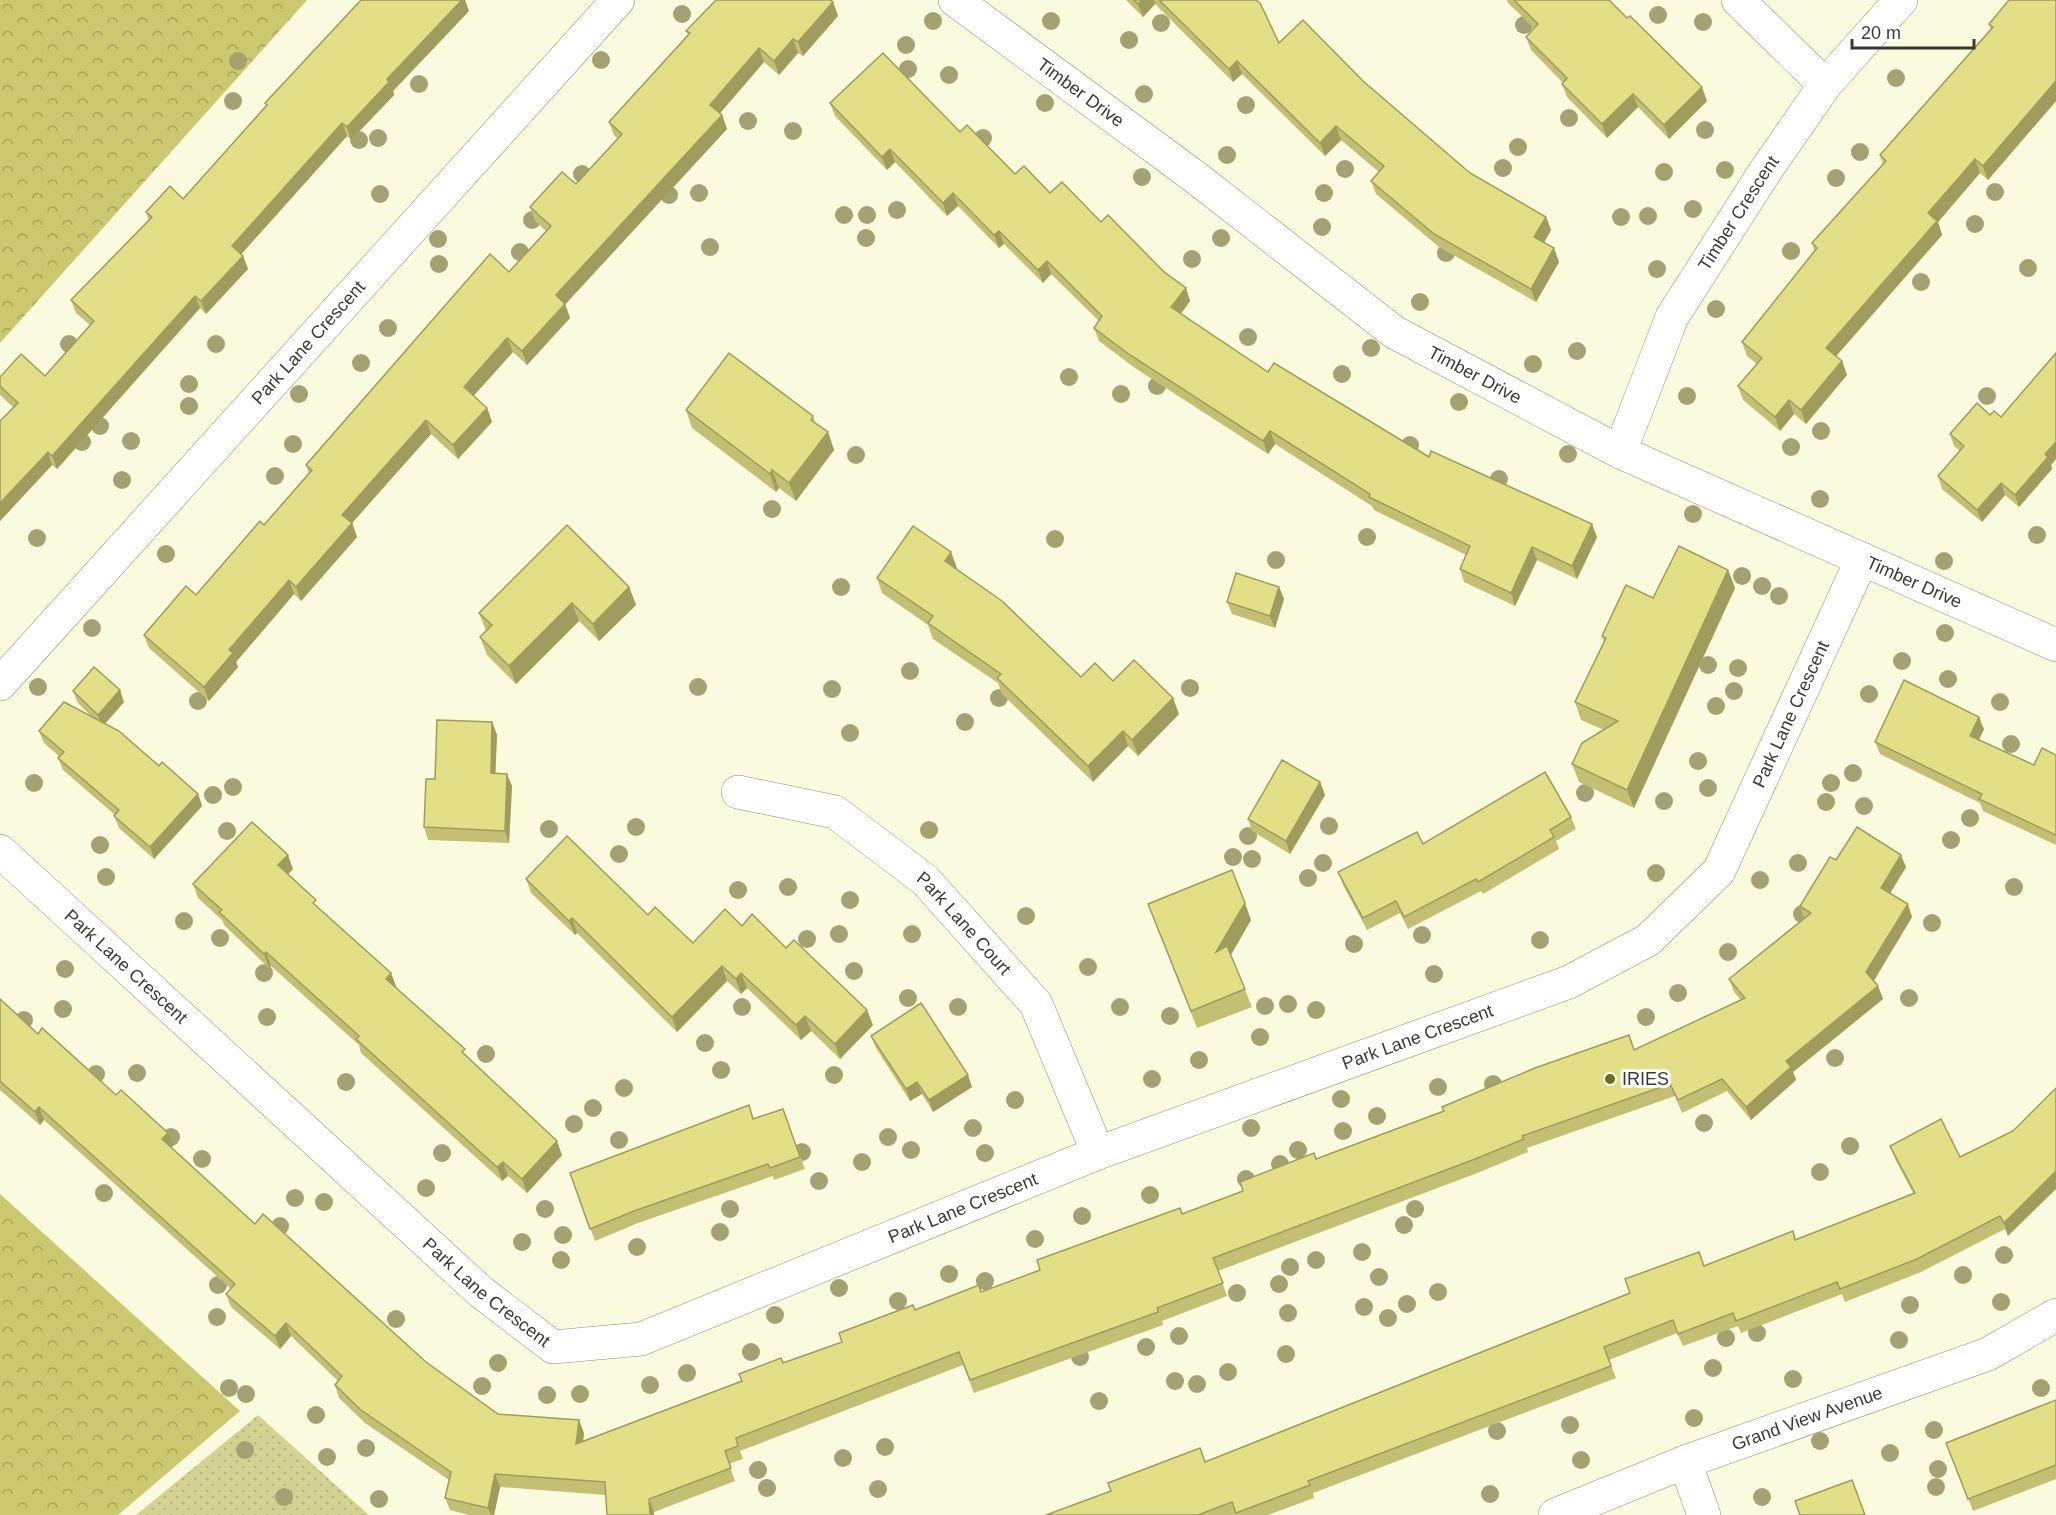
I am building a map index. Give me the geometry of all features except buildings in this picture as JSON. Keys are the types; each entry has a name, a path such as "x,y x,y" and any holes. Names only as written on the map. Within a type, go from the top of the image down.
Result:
{"street":[{"name":"Park Lane Crescent","path":"0,684 618,0"},
{"name":"Timber Drive","path":"955,0 1195,177 1394,332 1620,452 2056,645"},
{"path":"1738,0 1824,85"},
{"name":"Timber Crescent","path":"1620,452 1672,317 1764,172 1824,85 1901,0"},
{"name":"Park Lane Crescent","path":"0,851 472,1284 553,1347 641,1339 1098,1153 1569,982 1648,940 1719,871 1862,559"},
{"name":"Park Lane Court","path":"738,792 835,812 925,880 1036,1004 1098,1153"},
{"name":"Grand View Avenue","path":"1555,1515 1685,1462 1988,1354 2056,1315"},
{"path":"1685,1462 1704,1515"}],"shaded area":[{"path":"258,1415 369,1515 136,1515"}],"green space":[{"path":"0,0 307,0 0,343"},
{"path":"0,1194 240,1411 118,1515 0,1515"}],"place":[{"name":"IRIES","path":"1610,1079"}]}
